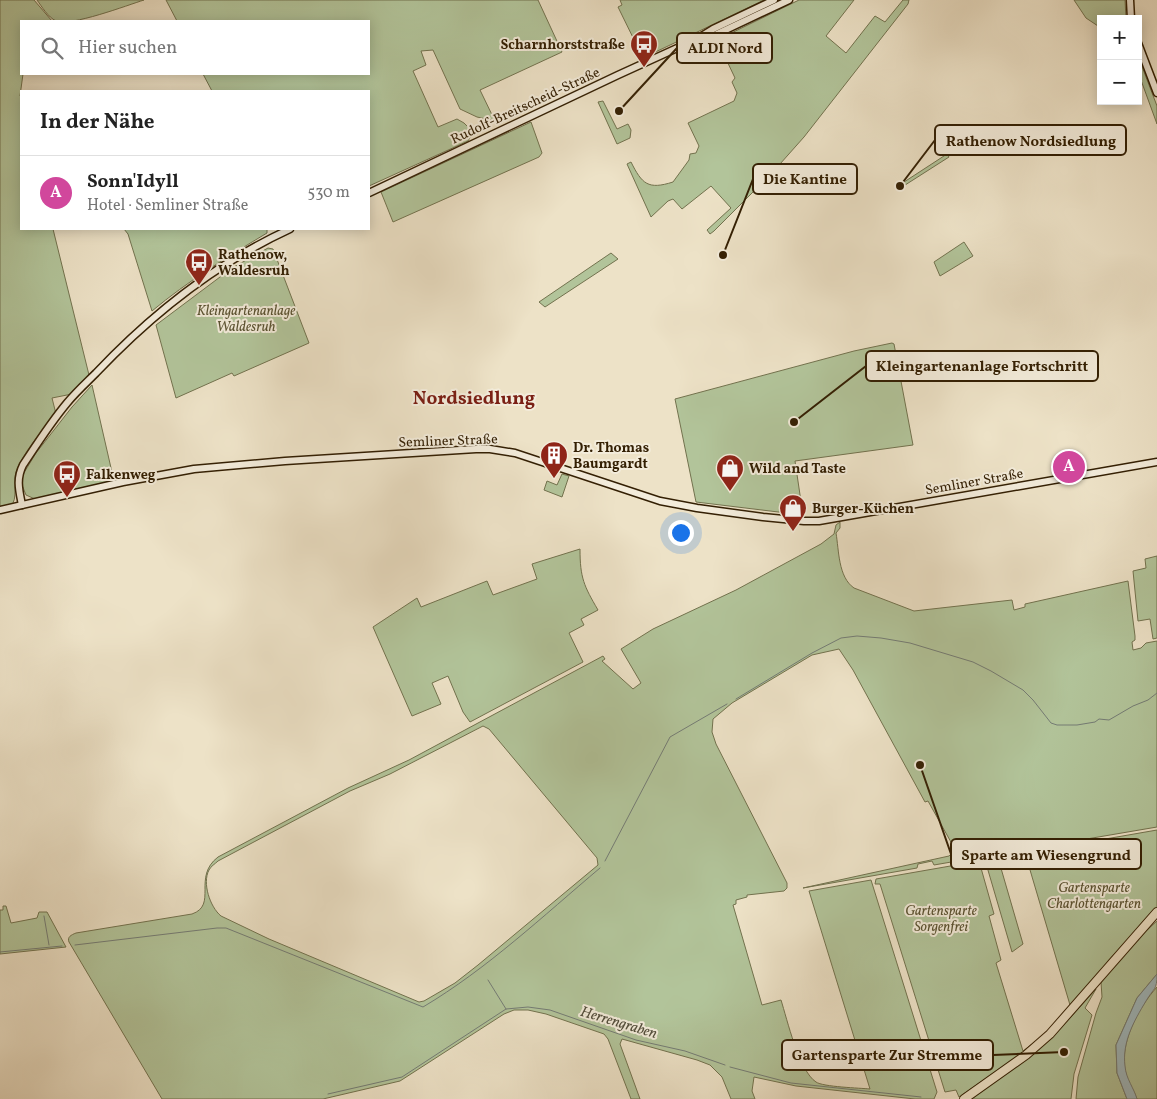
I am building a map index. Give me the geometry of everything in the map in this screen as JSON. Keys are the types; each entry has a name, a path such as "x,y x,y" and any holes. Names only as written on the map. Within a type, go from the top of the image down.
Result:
{"main road":[{"path":"964,1099 1026,1055 1050,1034 1157,912"}],"street":[{"name":"Rudolf-Breitscheid-Straße","path":"370,193 693,41 713,29 774,0"},
{"name":"Rudolf-Breitscheid-Straße","path":"693,41 716,34 789,0"},
{"path":"1130,0 1131,15"},
{"path":"1142,54 1157,92"},
{"path":"22,505 18,486 18,474 23,465 67,403 119,349 197,283 242,254 288,230"},
{"name":"Semliner Straße","path":"0,510 122,482 194,469 361,456 490,449 515,453 660,501 715,511 804,521 832,519 1157,462"}],"green space":[{"path":"0,0 34,0 51,20 20,20 20,75 23,75 20,90 20,230 53,230 89,375 72,394 52,398 56,414 19,464 15,476 13,503 0,507"},
{"path":"37,0 144,0 77,20 54,20 45,12"},
{"path":"166,0 538,0 562,52 480,90 495,121 477,117 460,109 433,50 421,51 426,65 413,71 438,127 457,119 473,132 468,141 370,186 370,90 211,90 204,75 370,75 370,20 176,20"},
{"path":"620,0 764,0 643,58 618,7 622,5"},
{"path":"799,0 854,0 826,36 846,53 875,16 885,22 903,0 909,0 908,4 804,137 772,173 714,231 710,234 707,230 731,208 711,186 682,209 673,199 668,201 651,217 627,164 631,162 639,176 652,185 673,182 689,160 690,154 696,153 699,146 688,123 734,101 737,93 732,82 735,78 717,40"},
{"path":"1074,0 1125,0 1126,15 1097,15 1097,25 1086,18"},
{"path":"1142,67 1157,106 1157,124 1142,83"},
{"path":"603,101 617,129 628,124 631,130 630,138 617,144 598,102"},
{"path":"531,122 542,153 539,157 393,222 381,192"},
{"path":"947,154 949,157 902,187 901,184"},
{"name":"Kleingartenanlage Waldesruh","path":"125,230 267,230 267,233 194,279 152,311 128,234"},
{"path":"964,242 973,256 940,276 934,262"},
{"name":"Kleingartenanlage Waldesruh","path":"268,248 273,249 309,343 234,376 232,373 176,398 156,325 232,268"},
{"path":"611,253 618,259 545,307 539,302"},
{"path":"894,344 913,445 795,461 803,515 696,502 675,399 854,351"},
{"path":"92,385 114,481 35,499 26,495 22,485 22,476 36,453"},
{"path":"562,474 569,476 562,497 544,490 547,481 557,485"},
{"path":"840,522 840,528 836,533 839,555 842,570 849,583 854,588 914,611 1012,600 1014,610 1025,607 1025,604 1128,581 1135,636 1135,640 1132,642 1133,650 1141,648 1146,643 1157,641 1157,827 1022,850 1020,847 1018,850 961,860 928,801 925,802 853,670 839,649 812,655 732,703 713,719 712,732 716,744 787,883 787,888 784,891 747,895 747,897 736,900 736,904 733,905 762,1005 781,1000 799,1056 804,1067 816,1082 834,1086 870,1089 809,891 871,880 937,1092 934,1099 915,1099 796,1086 754,1077 752,1091 755,1099 731,1099 722,1077 710,1065 622,1039 620,1044 640,1099 631,1099 608,1039 604,1034 546,1014 528,1010 514,1010 504,1014 400,1081 323,1099 162,1099 69,942 70,936 76,933 192,914 200,910 205,897 205,881 207,873 210,865 218,857 348,788 409,760 603,656 605,659 602,661 633,689 641,683 621,649 653,629 736,590 821,544 834,534 836,525","holes":["483,726 489,729 597,858 598,865 455,983 419,1002 269,939 221,916 217,912 208,894 206,881 209,870 218,861 350,791 390,774"]},
{"path":"580,549 584,581 598,610 581,619 584,625 569,633 583,662 470,722 463,712 448,676 432,683 441,704 412,716 373,627 417,598 421,607 487,581 493,595 537,579 532,564"},
{"path":"1157,556 1157,638 1153,639 1150,619 1138,621 1133,571 1146,568 1145,559"},
{"name":"Gartensparte Charlottengarten","path":"1157,830 1157,907 1107,962 1108,964 1084,989 1086,990 1070,1005 1025,853"},
{"path":"952,849 957,861 934,865 932,861 918,864 917,868 803,888 949,856 952,853"},
{"path":"998,858 1023,944 1012,952 985,860"},
{"name":"Gartensparte Sorgenfrei","path":"979,861 994,914 989,916 1001,960 996,963 1023,1051 1044,1035 1033,1046 959,1097 956,1090 945,1092 880,884 875,884 876,879"},
{"path":"3,906 6,906 11,923 37,918 39,912 47,912 66,947 0,954 0,910 3,910"},
{"path":"1157,921 1157,974 1137,998 1116,1045 1117,1073 1127,1099 1076,1099 1078,1077 1102,997 1101,982 1134,942"},
{"path":"1157,987 1157,1099 1137,1099 1128,1080 1124,1063 1127,1039 1143,1005"},
{"path":"1096,989 1085,1008 1092,1015 1074,1074 1071,1099 969,1099 1037,1051"}],"water":[{"path":"1157,974 1156,986 1137,1016 1127,1040 1125,1049 1126,1071 1137,1099 1127,1099 1117,1073 1116,1045 1137,998"}],"waterway":[{"path":"736,699 812,653 841,638 857,636 910,643 973,662 1023,690 1051,723 1057,725 1077,725 1095,722 1099,719 1109,720 1133,706 1148,700 1157,693"},
{"path":"605,861 670,737 727,704"},
{"path":"75,945 226,928 423,1007 492,959 600,868"},
{"path":"44,916 49,945"},
{"path":"0,952 62,946"},
{"name":"Herrengraben","path":"488,980 506,1009"},
{"name":"Herrengraben","path":"328,1094 402,1077 506,1009 528,1007 550,1010 636,1040 685,1051 725,1065"},
{"name":"Herrengraben","path":"730,1067 791,1083 921,1097"}],"place":[{"name":"Scharnhorststraße","path":"644,68"},
{"name":"ALDI Nord","path":"619,111"},
{"name":"Rathenow Nordsiedlung","path":"900,186"},
{"name":"Die Kantine","path":"723,255"},
{"name":"Rathenow, Waldesruh","path":"199,286"},
{"name":"Kleingartenanlage Fortschritt","path":"794,422"},
{"name":"Sonn'Idyll","path":"1069,467"},
{"name":"Dr. Thomas Baumgardt","path":"554,479"},
{"name":"Wild and Taste","path":"730,492"},
{"name":"Falkenweg","path":"67,498"},
{"name":"Burger-Küchen","path":"793,532"},
{"name":"Sparte am Wiesengrund","path":"920,765"},
{"name":"Gartensparte Zur Stremme","path":"1064,1052"}],"district":[{"name":"Nordsiedlung","path":"474,397"}]}
